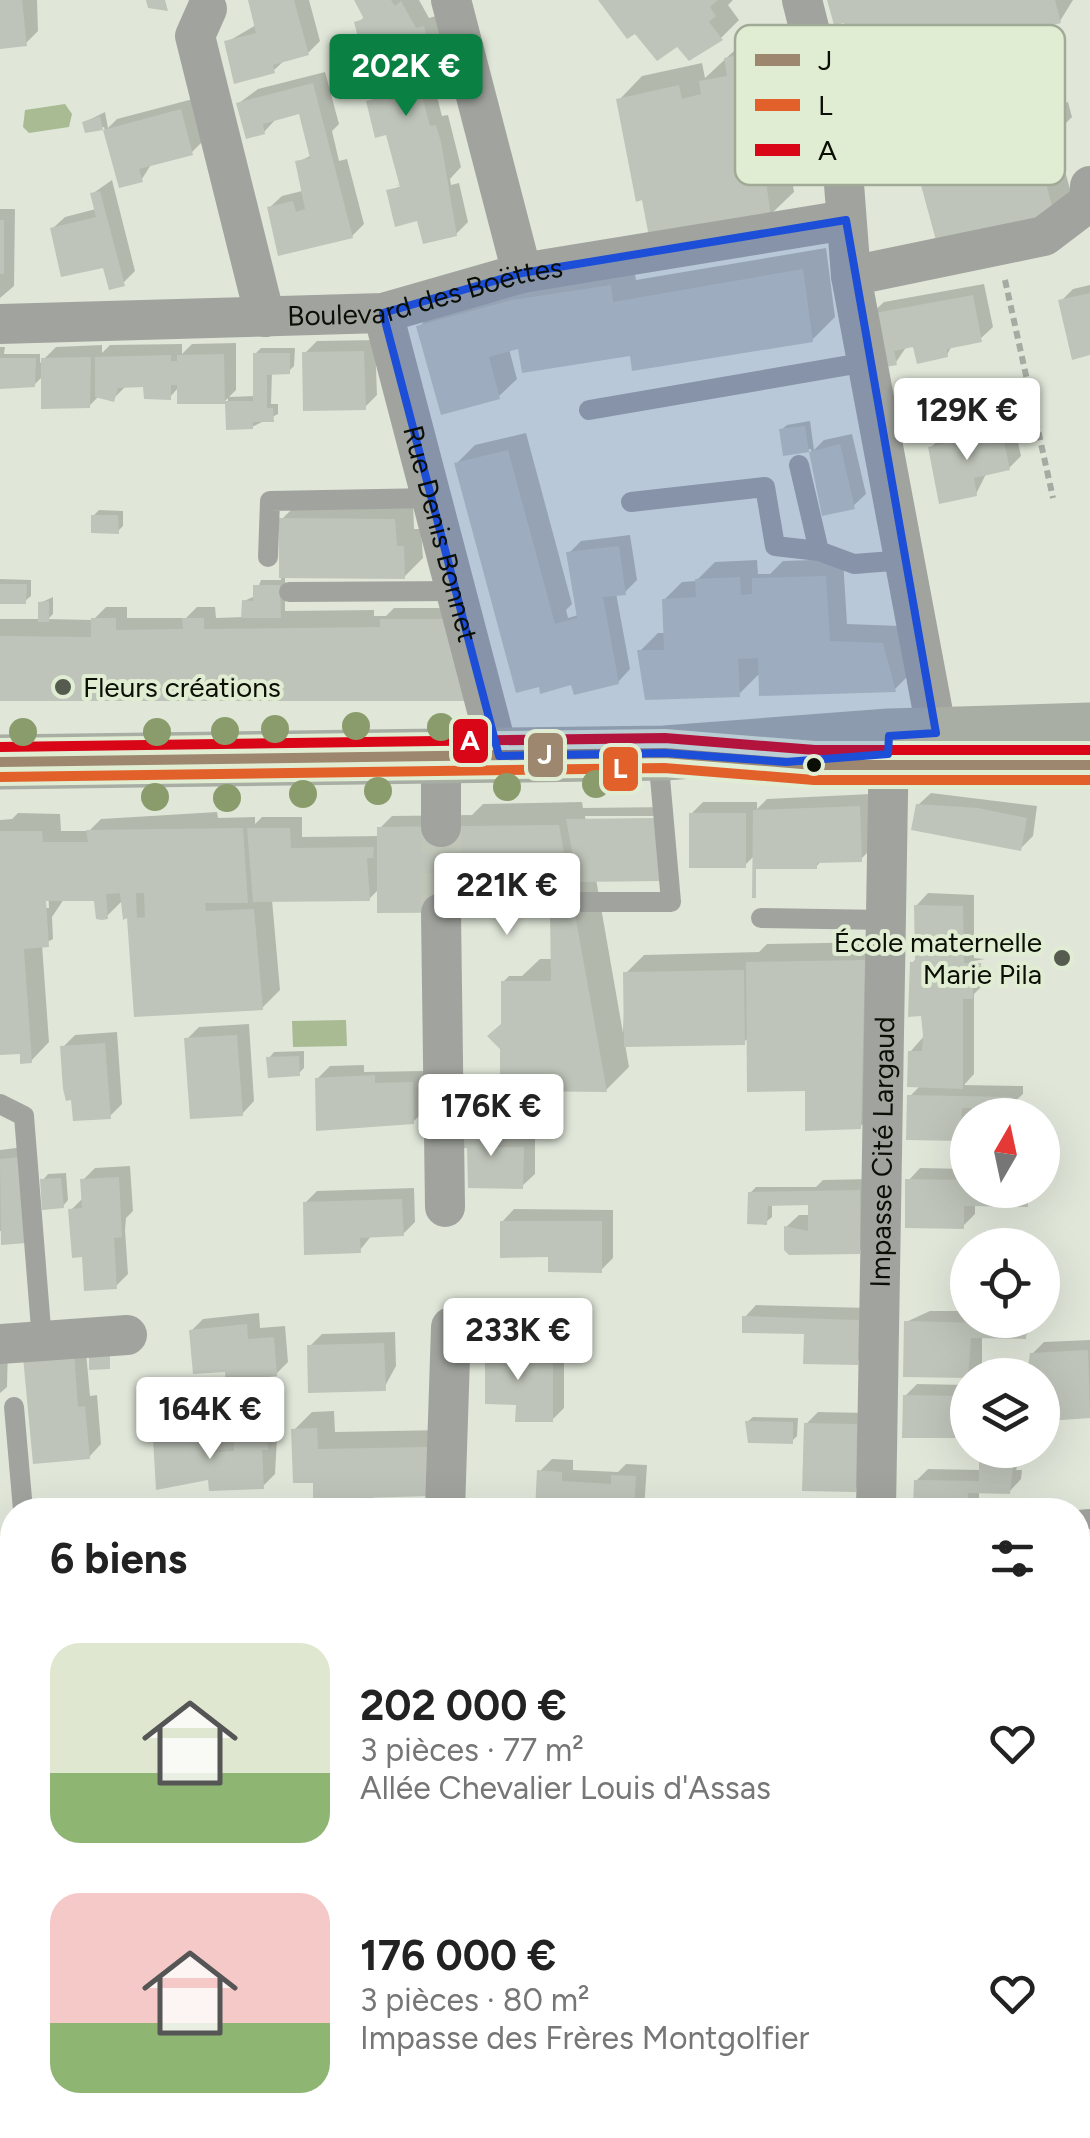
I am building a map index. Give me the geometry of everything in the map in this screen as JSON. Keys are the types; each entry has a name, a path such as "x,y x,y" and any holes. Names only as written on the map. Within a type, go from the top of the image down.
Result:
{"main road":[{"path":"661,753 786,762 1090,730"},
{"path":"1008,737 1090,765"},
{"path":"0,762 900,747"}],"street":[{"path":"451,0 522,273"},
{"name":"Impasse Cité Largaud","path":"802,0 808,25"},
{"path":"207,9 195,36 264,317"},
{"name":"Impasse Cité Largaud","path":"844,185 851,276 905,560 900,747 886,920 876,1498"},
{"path":"851,276 1044,236 1089,202 1090,186"},
{"name":"Boulevard des Boëttes","path":"0,324 383,313 522,273 846,220"},
{"name":"Rue Denis Bonnet","path":"383,313 499,756"},
{"path":"441,757 441,826"},
{"path":"441,912 445,1207"},
{"path":"445,1498 451,1327"},
{"path":"0,1344 127,1335"}],"lane":[{"path":"589,410 866,362"},
{"path":"799,465 819,551"},
{"path":"631,502 765,486 774,546 819,551 854,564 905,560"},
{"path":"268,557 270,501 432,498"},
{"path":"289,592 458,591"},
{"path":"581,902 671,902 661,753"},
{"path":"761,918 886,920"},
{"path":"0,1104 24,1116 42,1342"},
{"path":"14,1407 22,1498"}],"path":[{"path":"997,244 1053,498"}],"highlighted area":[{"path":"846,220 936,733 889,736 888,754 786,762 665,753 499,756 383,313 522,273"}],"shaded area":[{"path":"65,104 72,114 69,127 29,133 23,127 25,110"},
{"path":"346,1020 347,1046 293,1047 292,1021"}],"building":[{"path":"0,0 22,0 27,46 0,49"},
{"path":"146,0 165,0 168,11 148,8"},
{"path":"248,0 294,0 309,55 273,65 275,73 234,84 224,41 256,33"},
{"path":"354,0 391,0 395,6 401,1 416,28 424,26 430,50 417,53 426,90 421,92 430,126 436,125 441,142 457,236 423,244 417,221 395,227 386,190 400,187 386,135 375,138 366,101 379,98 370,64 374,63 371,47 361,49 354,22 364,19"},
{"path":"598,0 718,0 710,7 716,16 709,22 723,40 689,61 677,47 657,61 635,34 627,39"},
{"path":"827,0 1055,0 1061,23 1053,25 834,25"},
{"path":"735,56 735,185 767,185 771,217 649,237 642,200 636,202 616,99 679,85 682,99 701,94 699,81 727,76 724,58"},
{"path":"313,83 353,238 278,256 267,207 293,201 296,212 305,209 295,161 310,158 299,114 263,124 265,134 246,139 236,103"},
{"path":"181,109 193,155 139,169 143,182 119,188 103,130"},
{"path":"100,116 103,130 85,133 82,122"},
{"path":"921,185 1046,185 1054,213 937,244"},
{"path":"100,191 125,286 109,290 103,268 61,277 50,228 96,217 90,193"},
{"path":"0,220 4,220 4,274 0,274"},
{"path":"803,269 813,342 632,371 630,356 522,373 518,349 489,357 500,399 441,415 416,326 512,300 611,285 613,302"},
{"path":"1090,293 1090,355 1072,360 1058,300"},
{"path":"973,295 982,342 947,349 948,357 917,364 913,347 894,351 897,365 880,368 869,314"},
{"path":"364,351 366,410 303,411 302,352"},
{"path":"253,353 290,353 290,374 267,375 267,408 273,408 274,422 253,422 253,429 226,430 225,404 177,404 177,385 171,385 171,400 144,399 143,387 118,388 114,402 95,397 95,357 171,355 171,361 177,361 177,355 224,354 225,401 253,401"},
{"path":"91,357 90,408 41,409 41,358"},
{"path":"0,358 36,358 35,387 0,389"},
{"path":"994,395 998,416 926,431 922,411"},
{"path":"805,426 809,452 783,456 779,429"},
{"path":"1001,426 1010,470 974,478 977,496 939,504 928,447 966,439 964,433"},
{"path":"840,444 855,509 822,516 809,452"},
{"path":"508,450 555,624 577,618 566,552 619,546 626,595 603,597 619,684 574,695 571,685 540,694 539,687 516,693 454,463"},
{"path":"91,515 118,515 119,534 91,533"},
{"path":"279,518 395,519 397,546 404,546 405,579 279,578"},
{"path":"826,576 830,641 883,643 896,692 759,696 758,658 738,659 740,697 645,700 637,650 664,650 662,599 696,597 695,579 740,577 741,595 752,594 752,578"},
{"path":"0,584 27,584 26,604 0,604"},
{"path":"253,585 280,585 281,618 241,618 242,600 253,601"},
{"path":"49,601 49,622 38,622 38,602"},
{"path":"91,618 116,618 116,630 183,629 182,618 204,618 204,629 380,627 380,619 445,619 467,701 0,701 0,636 91,637"},
{"path":"916,804 978,808 1027,818 1021,851 911,830"},
{"path":"860,806 862,862 817,863 817,869 756,869 756,898 752,898 753,810"},
{"path":"689,813 746,813 746,868 689,868"},
{"path":"658,818 659,881 578,882 566,819"},
{"path":"559,825 607,1092 500,1091 500,1049 487,1036 501,1024 501,981 551,981 550,912 377,913 377,827"},
{"path":"243,828 248,903 205,903 206,911 254,909 263,1010 134,1017 127,918 123,920 120,893 106,894 108,919 102,920 96,919 94,901 46,901 49,947 24,949 32,1063 20,1064 20,1054 0,1055 0,831 42,831 43,842 88,842 86,830","holes":["136,893 144,893 145,917 137,918"]},
{"path":"247,828 290,828 291,848 374,847 373,858 367,858 370,901 253,902"},
{"path":"914,905 963,906 964,963 981,963 981,973 963,973 963,982 973,982 973,999 963,999 963,1089 907,1087 908,1051 922,1051 923,1035 921,1016 908,1017 910,962 915,962"},
{"path":"865,960 861,1129 805,1131 805,1091 747,1092 746,962"},
{"path":"744,970 745,1045 624,1047 623,972"},
{"path":"237,1035 243,1116 190,1119 184,1038"},
{"path":"105,1043 111,1119 73,1121 71,1100 66,1101 63,1089 60,1046"},
{"path":"299,1056 300,1076 268,1078 266,1057"},
{"path":"375,1075 375,1083 413,1082 414,1124 316,1131 315,1078"},
{"path":"907,1095 1012,1097 950,1098 950,1141 906,1140"},
{"path":"461,1123 495,1123 494,1147 524,1147 523,1189 468,1188 467,1148 461,1148"},
{"path":"21,1157 27,1243 1,1245 0,1159"},
{"path":"119,1177 122,1237 114,1238 117,1289 84,1291 82,1257 72,1258 68,1209 82,1208 80,1179"},
{"path":"61,1178 64,1208 42,1210 40,1179"},
{"path":"905,1179 950,1180 950,1208 964,1208 964,1228 905,1228"},
{"path":"860,1190 860,1254 789,1255 784,1250 784,1226 808,1231 808,1205 768,1206 767,1225 747,1224 748,1192"},
{"path":"402,1199 404,1236 360,1238 361,1253 304,1255 303,1202"},
{"path":"500,1221 602,1221 602,1273 548,1272 548,1257 500,1258"},
{"path":"742,1316 859,1320 858,1365 803,1364 804,1334 742,1333"},
{"path":"904,1321 950,1322 950,1338 971,1338 970,1358 950,1358 950,1378 903,1377"},
{"path":"247,1324 248,1339 274,1337 277,1376 226,1382 225,1372 193,1374 189,1330"},
{"path":"485,1337 509,1338 508,1362 553,1363 553,1422 515,1422 516,1405 485,1404"},
{"path":"384,1343 386,1391 308,1393 307,1345"},
{"path":"110,1348 110,1369 89,1370 89,1349"},
{"path":"1088,1350 1090,1418 1060,1420 1060,1358 1029,1358 1030,1353"},
{"path":"74,1352 78,1407 85,1406 90,1459 33,1464 23,1357"},
{"path":"903,1395 950,1396 950,1438 902,1438"},
{"path":"745,1421 793,1422 793,1444 748,1443"},
{"path":"804,1423 857,1424 856,1492 802,1491"},
{"path":"173,1428 173,1437 205,1435 206,1453 234,1451 233,1434 267,1431 268,1450 262,1450 264,1489 209,1491 208,1480 156,1490 153,1438 159,1437 158,1429"},
{"path":"317,1428 318,1449 427,1447 429,1496 313,1498 313,1483 293,1483 291,1429"},
{"path":"979,1468 1013,1468 1010,1494 913,1498 914,1480 979,1481"},
{"path":"537,1470 562,1472 562,1481 611,1484 611,1475 636,1476 635,1498 536,1498"}],"tunnel":[{"path":"441,827 441,913"}],"transit line":[{"name":"A","path":"0,747 665,738 815,750 1090,750"},
{"name":"J","path":"0,762 665,753 814,765 1090,765"},
{"name":"L","path":"0,777 664,768 814,780 1090,780"}],"place":[{"name":"Fleurs créations","path":"63,687"},
{"name":"École maternelle Marie Pila","path":"1062,958"}]}
